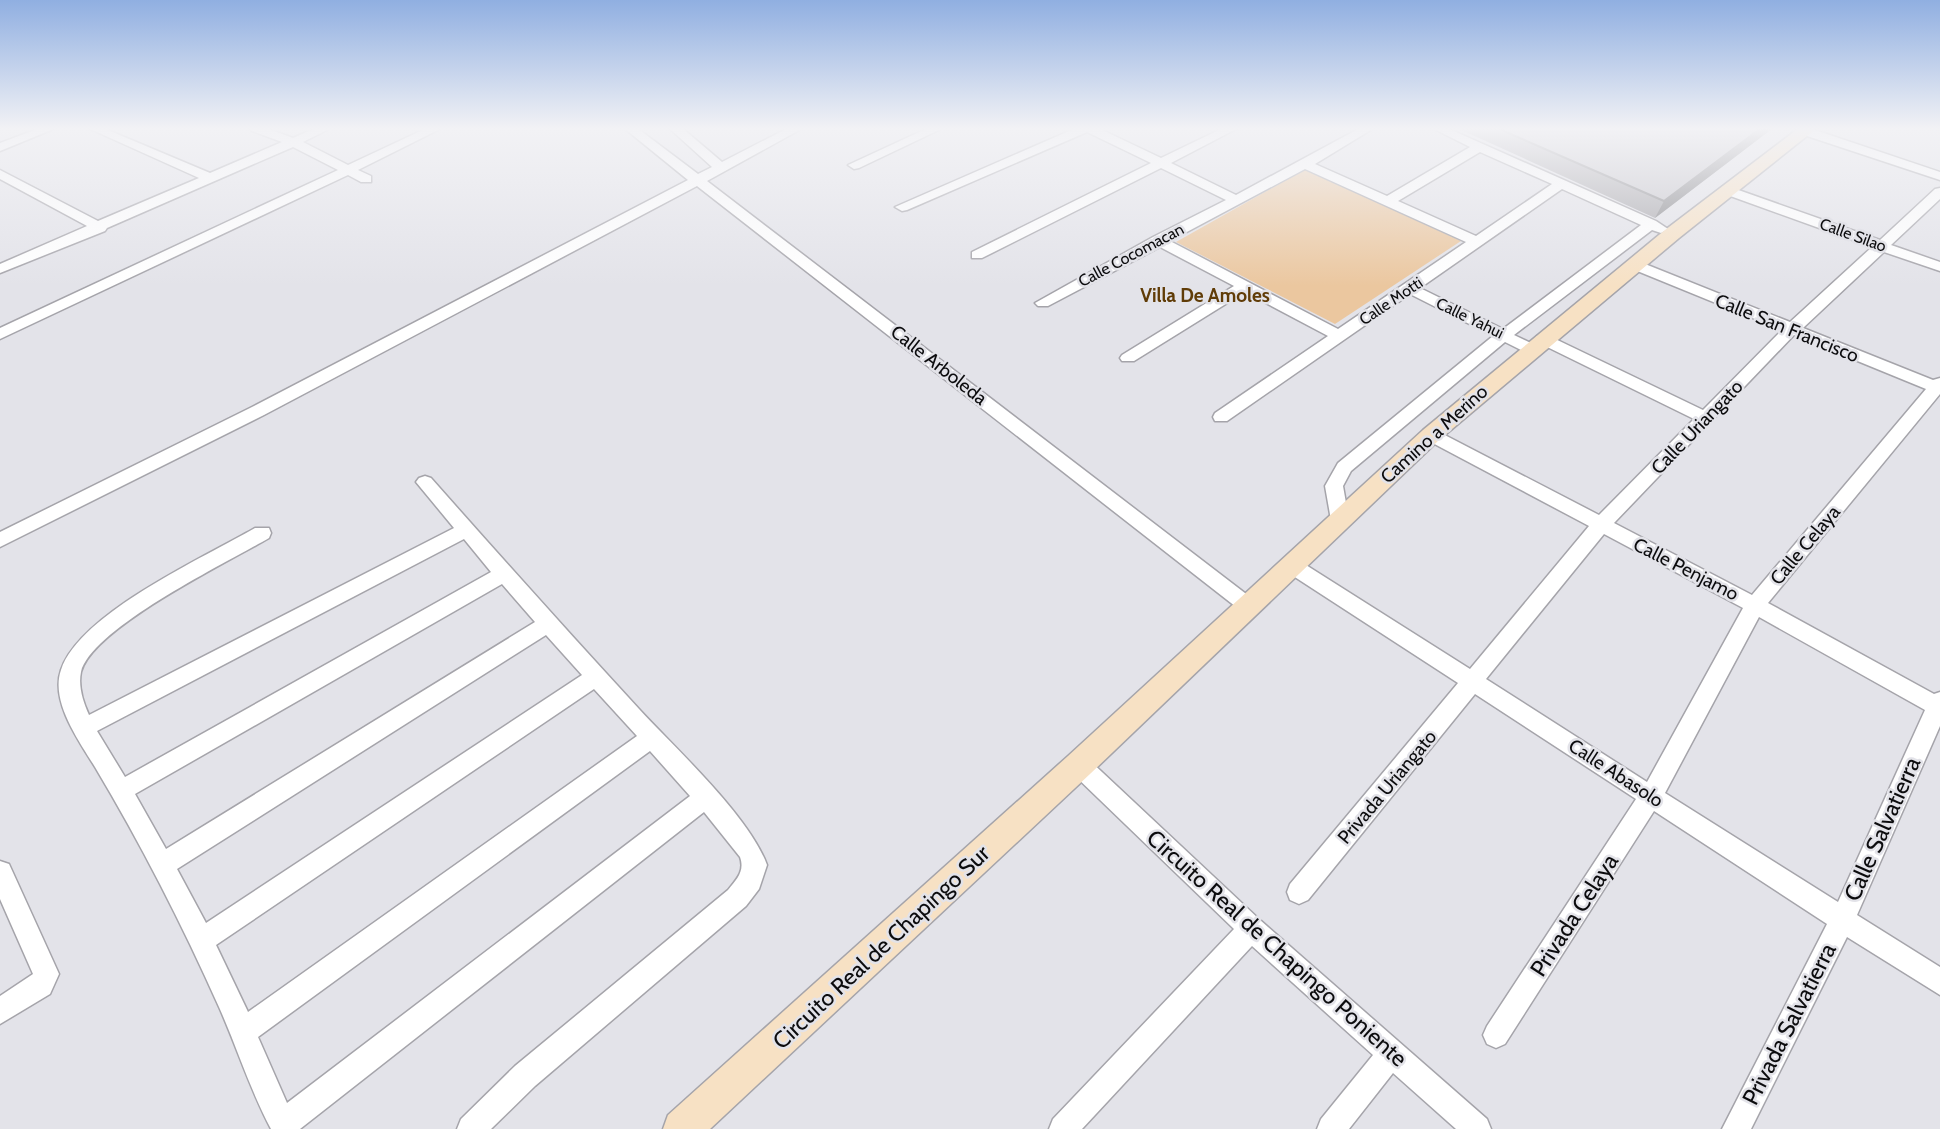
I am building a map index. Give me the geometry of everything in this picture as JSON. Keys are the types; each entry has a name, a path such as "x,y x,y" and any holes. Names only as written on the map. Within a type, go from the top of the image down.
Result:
{"street":[{"path":"12,181 100,228"},
{"path":"0,269 204,181"},
{"path":"0,334 325,181"},
{"path":"0,540 258,411 695,181"},
{"name":"Calle Arboleda","path":"695,181 877,317 1248,605"},
{"path":"902,207 964,181"},
{"path":"977,255 1127,181"},
{"path":"1197,181 1234,200"},
{"name":"Calle Cocomacan","path":"1043,303 1272,181"},
{"path":"1342,181 1478,242"},
{"path":"1388,201 1422,181"},
{"path":"1554,181 1672,234"},
{"name":"Camino a Merino","path":"1079,765 1430,435 1537,344 1740,181"},
{"name":"Calle Motti","path":"1221,417 1561,184"},
{"name":"Calle Silao","path":"1727,191 1940,267"},
{"name":"Calle Uriangato","path":"1475,682 1601,526 1791,330 1940,192"},
{"path":"1340,520 1334,486 1345,467 1504,335 1651,224"},
{"path":"1158,240 1339,336"},
{"name":"Calle San Francisco","path":"1635,265 1791,330 1939,387"},
{"path":"1128,358 1243,287"},
{"name":"Calle Yahui","path":"1409,288 1504,335 1537,344 1706,418"},
{"name":"Calle Celaya","path":"1652,796 1755,605 1939,387"},
{"name":"Calle Penjamo","path":"1430,435 1755,605 1939,705"},
{"path":"425,482 548,624 706,797 750,851 755,866 750,881 737,898 525,1076 471,1129"},
{"path":"83,728 465,530"},
{"path":"262,533 132,610 91,639 77,655 70,671 69,685 83,728 162,864 202,940 284,1126 706,797"},
{"name":"Calle Abasolo","path":"1291,565 1940,982"},
{"path":"121,791 505,573"},
{"path":"162,864 548,624"},
{"path":"202,940 596,677"},
{"name":"Privada Uriangato","path":"1299,892 1475,682"},
{"name":"Calle Salvatierra","path":"1843,919 1939,705"},
{"path":"243,1031 652,737"},
{"name":"Circuito Real de Chapingo Poniente","path":"1079,765 1251,929 1477,1129"},
{"name":"Circuito Real de Chapingo Sur","path":"682,1129 1079,765"},
{"name":"Privada Celaya","path":"1496,1035 1652,796"},
{"path":"0,872 46,974 41,985 0,1011"},
{"name":"Privada Salvatierra","path":"1736,1129 1843,919"},
{"path":"1063,1129 1251,929"},
{"path":"1331,1129 1391,1054"}],"shaded area":[{"path":"1285,181 1331,181 1461,241 1335,324 1176,242"}],"building":[{"path":"1618,181 1691,181 1664,201"}],"district":[{"name":"Villa De Amoles","path":"1205,295"}]}
